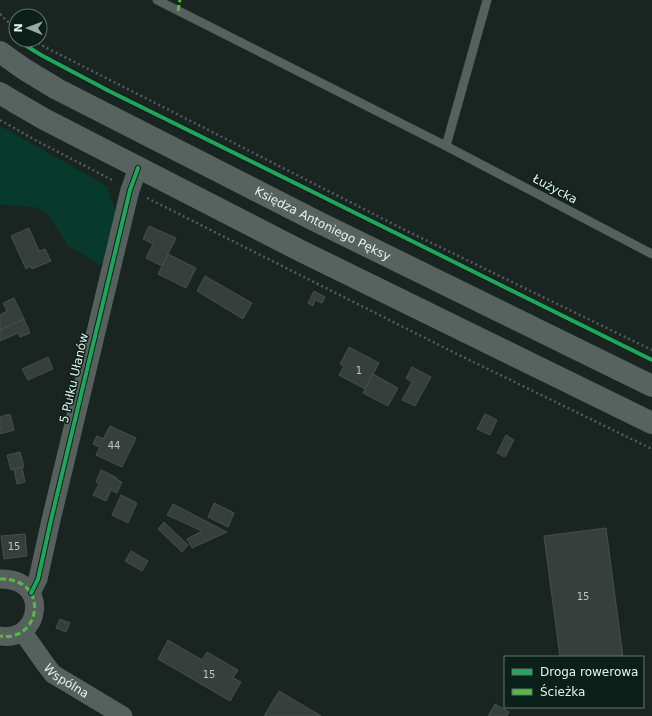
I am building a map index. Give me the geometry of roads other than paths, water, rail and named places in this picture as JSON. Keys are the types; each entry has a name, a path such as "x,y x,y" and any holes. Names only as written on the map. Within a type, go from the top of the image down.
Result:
{"main road":[{"name":"Księdza Antoniego Pęksy","path":"0,52 57,89 321,224 652,386"},
{"path":"0,93 44,120 308,255 652,423"}],"street":[{"name":"5 Pułku Ułanów","path":"30,592 38,579 128,198 138,168"},
{"path":"0,579 17,581 25,586 30,592 34,601 33,618 28,626 22,632 14,636 0,636"},
{"name":"Wspólna","path":"22,632 44,664 53,674 123,716"}],"lane":[{"name":"Łużycka","path":"157,0 446,146 652,254"},
{"path":"446,146 488,0"}]}
